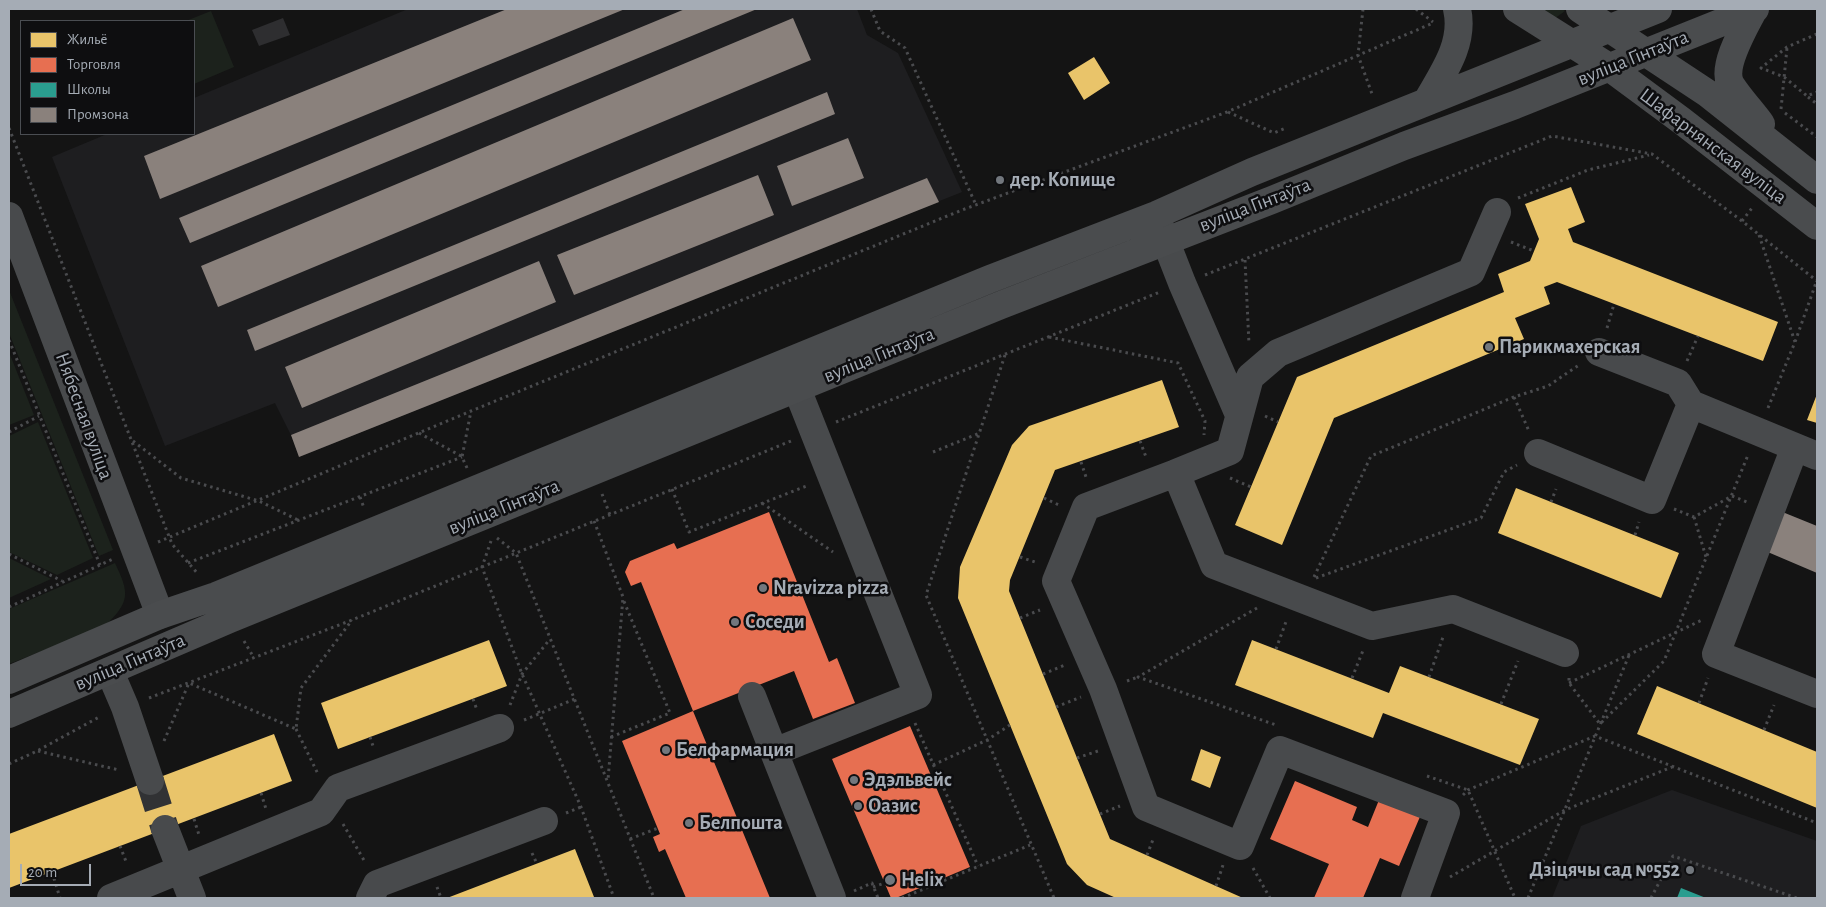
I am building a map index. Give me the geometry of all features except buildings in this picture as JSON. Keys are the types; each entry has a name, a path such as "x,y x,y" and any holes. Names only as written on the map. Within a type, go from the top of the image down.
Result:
{"main road":[{"path":"1427,101 1454,53 1458,28 1457,9"},
{"name":"Шафарнянская вуліца","path":"1517,9 1609,67 1817,226"},
{"name":"Шафарнянская вуліца","path":"1580,9 1706,93 1817,180"},
{"name":"вуліца Гінтаўта","path":"9,680 160,615 216,596 990,279 1156,215 1252,172 1658,9"},
{"path":"1754,9 1731,58 1729,68 1730,82 1783,154"},
{"name":"вуліца Гінтаўта","path":"9,714 230,619 992,308 1272,200 1404,146 1515,105 1754,9"},
{"path":"160,615 172,644"}],"street":[{"path":"1415,898 1446,813 1280,750 1240,846 1146,807 1102,689 1056,581 1086,507 1176,474 1230,451 1238,415 1250,377 1278,354 1471,272 1497,212"},
{"path":"1156,215 1182,283 1238,415"},
{"name":"Нябесная вуліца","path":"9,216 160,615"},
{"path":"1600,352 1678,383 1691,404 1806,452 1735,604 1716,654 1817,694"},
{"path":"774,752 918,695 786,362"},
{"path":"1538,453 1652,500 1691,404"},
{"path":"1176,474 1214,565 1372,626 1453,609 1565,653"},
{"path":"110,672 125,708 149,778"},
{"path":"752,696 832,898"},
{"path":"112,898 321,812 338,788 500,728"},
{"path":"374,891 544,821"},
{"path":"165,829 192,898"}],"path":[{"path":"871,9 880,31 905,48 976,205"},
{"path":"1363,9 1358,55 1372,94"},
{"path":"9,606 134,550 169,538 470,411 976,205 1227,112 1434,23 1416,9"},
{"path":"1817,34 1787,47 1761,68 1784,77 1817,104"},
{"path":"1787,47 1781,110 1817,136"},
{"path":"1364,97 1381,91"},
{"path":"1807,96 1817,92"},
{"path":"1227,112 1274,132 1289,127"},
{"path":"9,128 169,538"},
{"path":"1497,212 1510,200 1588,170 1652,154 1817,280 1796,342 1664,661 1600,724"},
{"path":"1759,234 1796,342"},
{"path":"1245,260 1250,377"},
{"path":"1049,337 1178,363 1205,421 1204,444 1210,459"},
{"path":"9,340 100,565"},
{"path":"1005,354 926,595 1053,898 1047,898"},
{"path":"1314,579 1481,518 1504,472 1538,453 1514,397"},
{"path":"462,457 470,411"},
{"path":"9,432 39,416"},
{"path":"419,433 462,457"},
{"path":"933,452 980,433"},
{"path":"131,439 142,450 181,478 259,500 299,520"},
{"path":"188,564 462,457"},
{"path":"672,489 689,532 831,476"},
{"path":"9,764 37,751 98,717 352,620 691,482"},
{"path":"1694,517 1732,496"},
{"path":"1652,500 1694,517"},
{"path":"762,503 834,552"},
{"path":"1694,517 1706,559"},
{"path":"594,521 670,713 611,737"},
{"path":"493,534 516,553 654,898"},
{"path":"9,554 62,581"},
{"path":"482,567 522,674 581,807 614,898"},
{"path":"607,782 623,597"},
{"path":"1569,683 1735,604"},
{"path":"1429,677 1453,609"},
{"path":"352,620 301,688 296,729 374,891"},
{"path":"1352,678 1372,626"},
{"path":"1501,704 1526,637"},
{"path":"500,728 522,674 550,639"},
{"path":"1565,653 1569,683 1600,724"},
{"path":"1528,898 1630,653"},
{"path":"188,683 296,729"},
{"path":"37,751 149,778 188,683"},
{"path":"500,728 575,699"},
{"path":"934,765 987,740 1010,725"},
{"path":"1446,813 1468,790 1595,736 1817,823"},
{"path":"1415,898 1565,810 1672,767"},
{"path":"630,839 658,828"},
{"path":"902,898 1030,845"},
{"path":"1240,846 1270,898"},
{"path":"1651,898 1673,856 1797,898"},
{"path":"52,872 60,898"},
{"path":"878,898 872,885 885,883"}],"shaded area":[{"path":"408,9 857,9 867,35 898,53 962,192 299,457 291,435 275,403 165,446 52,157 105,135 195,135 195,98"},
{"path":"1541,9 1562,9 1565,11 1554,19"},
{"path":"211,11 234,67 195,84 195,20 188,20"},
{"path":"9,290 113,550 99,556 9,333"},
{"path":"9,352 34,415 9,425"},
{"path":"38,422 93,558 57,575 9,552 9,436"},
{"path":"9,558 51,579 9,598"},
{"path":"115,563 123,582 125,596 120,610 105,626 9,664 9,609"},
{"name":"Дзіцячы сад №552","path":"1672,790 1817,841 1817,898 1552,898 1581,826"}],"tunnel":[{"path":"150,781 165,829"}],"place":[{"name":"дер. Копище","path":"1000,180"},
{"name":"Парикмахерская","path":"1489,347"},
{"name":"Nravizza pizza","path":"763,588"},
{"name":"Соседи","path":"735,622"},
{"name":"Белфармация","path":"666,750"},
{"name":"Эдэльвейс","path":"854,780"},
{"name":"Оазис","path":"858,806"},
{"name":"Белпошта","path":"689,823"},
{"name":"Дзіцячы сад №552","path":"1690,870"},
{"name":"Helix","path":"890,880"}]}
